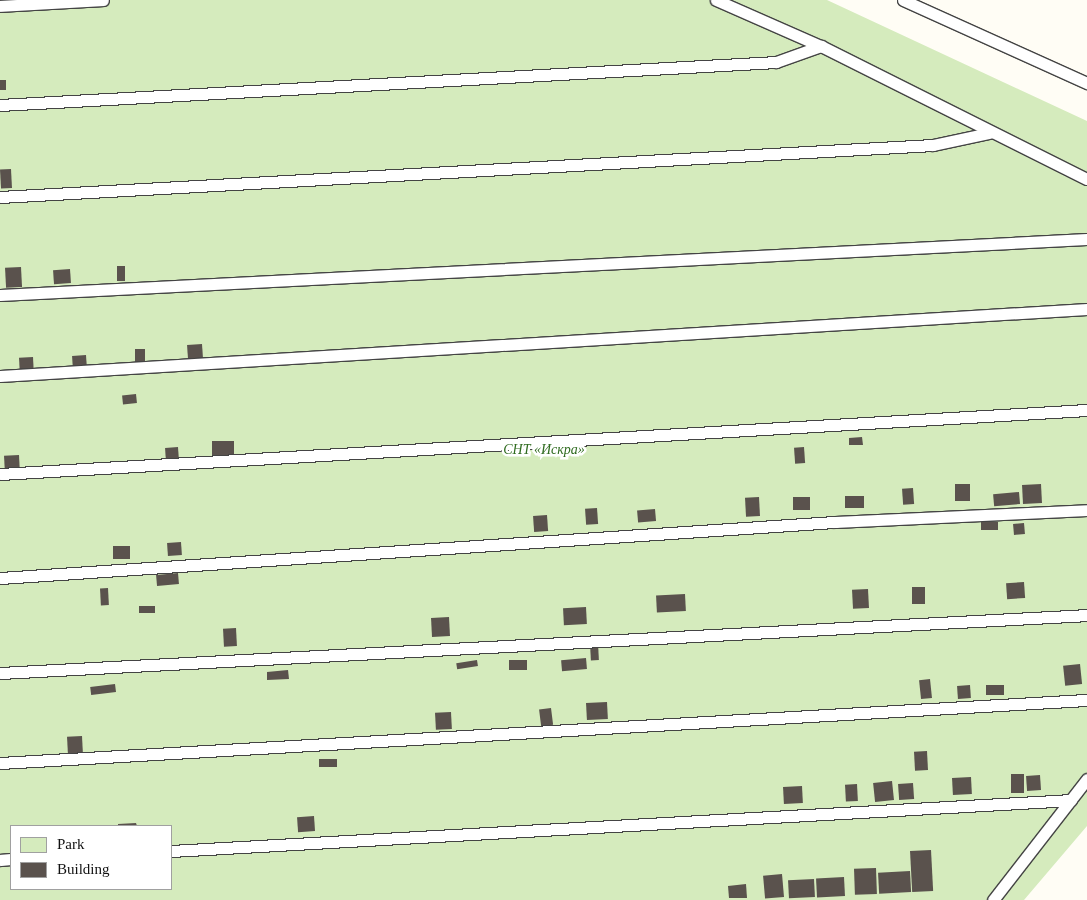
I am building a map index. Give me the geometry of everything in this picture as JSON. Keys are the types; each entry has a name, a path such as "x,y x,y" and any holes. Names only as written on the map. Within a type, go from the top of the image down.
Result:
{"lane":[{"path":"0,6 103,0"},
{"path":"716,0 821,46 989,132 1087,179"},
{"path":"907,1 1087,84"},
{"path":"0,105 776,62 821,46"},
{"path":"0,197 933,146 989,132"},
{"path":"0,295 1087,238"},
{"path":"0,376 1087,309"},
{"path":"0,474 1087,410"},
{"path":"0,578 825,522 1087,510"},
{"path":"0,673 1087,615"},
{"path":"0,762 1087,700"},
{"path":"993,900 1087,779"},
{"path":"172,850 1071,800"}],"green space":[{"name":"СНТ «Искра»","path":"0,0 827,0 1087,121 1087,826 1024,900 0,900"}],"building":[{"path":"0,80 6,80 6,90 0,90"},
{"path":"11,169 12,188 1,189 0,170"},
{"path":"117,266 125,266 125,281 117,281"},
{"path":"21,267 22,287 6,288 5,268"},
{"path":"70,269 71,283 54,284 53,270"},
{"path":"202,344 203,360 188,361 187,345"},
{"path":"135,349 145,349 145,365 135,365"},
{"path":"86,355 87,370 73,371 72,356"},
{"path":"33,357 34,374 20,375 19,358"},
{"path":"136,394 137,403 123,404 122,395"},
{"path":"862,437 863,445 849,445 849,438"},
{"path":"212,441 234,441 234,458 212,458"},
{"path":"178,447 179,460 166,461 165,448"},
{"path":"804,447 805,463 795,464 794,448"},
{"path":"19,455 20,472 5,473 4,456"},
{"path":"955,484 970,484 970,501 955,501"},
{"path":"1041,484 1042,503 1023,504 1022,485"},
{"path":"913,488 914,504 903,505 902,489"},
{"path":"1019,492 1020,504 994,506 993,494"},
{"path":"845,496 864,496 864,508 845,508"},
{"path":"759,497 760,516 746,517 745,498"},
{"path":"793,497 810,497 810,510 793,510"},
{"path":"597,508 598,524 586,525 585,509"},
{"path":"655,509 656,521 638,523 637,511"},
{"path":"547,515 548,531 534,532 533,516"},
{"path":"981,522 998,522 998,530 981,530"},
{"path":"1024,523 1025,534 1014,535 1013,524"},
{"path":"181,542 182,555 168,556 167,543"},
{"path":"113,546 130,546 130,559 113,559"},
{"path":"178,573 179,584 157,586 156,575"},
{"path":"1024,582 1025,598 1007,599 1006,583"},
{"path":"912,587 925,587 925,604 912,604"},
{"path":"100,588 108,588 109,605 101,605"},
{"path":"868,589 869,608 853,609 852,590"},
{"path":"685,594 686,611 657,612 656,596"},
{"path":"139,606 155,606 155,613 139,613"},
{"path":"586,607 587,624 564,625 563,608"},
{"path":"449,617 450,636 432,637 431,618"},
{"path":"236,628 237,646 224,647 223,629"},
{"path":"590,643 598,643 599,660 591,660"},
{"path":"586,658 587,669 562,671 561,660"},
{"path":"477,660 478,666 457,669 456,663"},
{"path":"509,660 527,660 527,670 509,670"},
{"path":"1080,664 1082,684 1065,686 1063,666"},
{"path":"288,670 289,679 267,680 267,672"},
{"path":"930,679 932,698 921,699 919,680"},
{"path":"115,684 116,692 91,695 90,687"},
{"path":"970,685 971,698 958,699 957,686"},
{"path":"986,685 1004,685 1004,695 986,695"},
{"path":"607,702 608,719 587,720 586,703"},
{"path":"551,708 553,725 541,726 539,709"},
{"path":"451,712 452,729 436,730 435,713"},
{"path":"82,736 83,753 68,754 67,737"},
{"path":"927,751 928,770 915,771 914,752"},
{"path":"319,759 337,759 337,767 319,767"},
{"path":"1011,774 1024,774 1024,793 1011,793"},
{"path":"1040,775 1041,790 1027,791 1026,776"},
{"path":"971,777 972,794 953,795 952,778"},
{"path":"892,781 894,800 875,802 873,783"},
{"path":"913,783 914,799 899,800 898,784"},
{"path":"857,784 858,801 846,802 845,785"},
{"path":"802,786 803,803 784,804 783,787"},
{"path":"314,816 315,831 298,832 297,817"},
{"path":"136,823 137,825 118,825"},
{"path":"931,850 933,891 912,892 910,851"},
{"path":"876,868 877,894 855,895 854,869"},
{"path":"910,871 911,892 879,894 878,873"},
{"path":"782,874 784,897 765,899 763,876"},
{"path":"844,877 845,896 817,897 816,878"},
{"path":"814,879 815,897 789,898 788,880"},
{"path":"746,884 747,898 729,898 728,886"}]}
